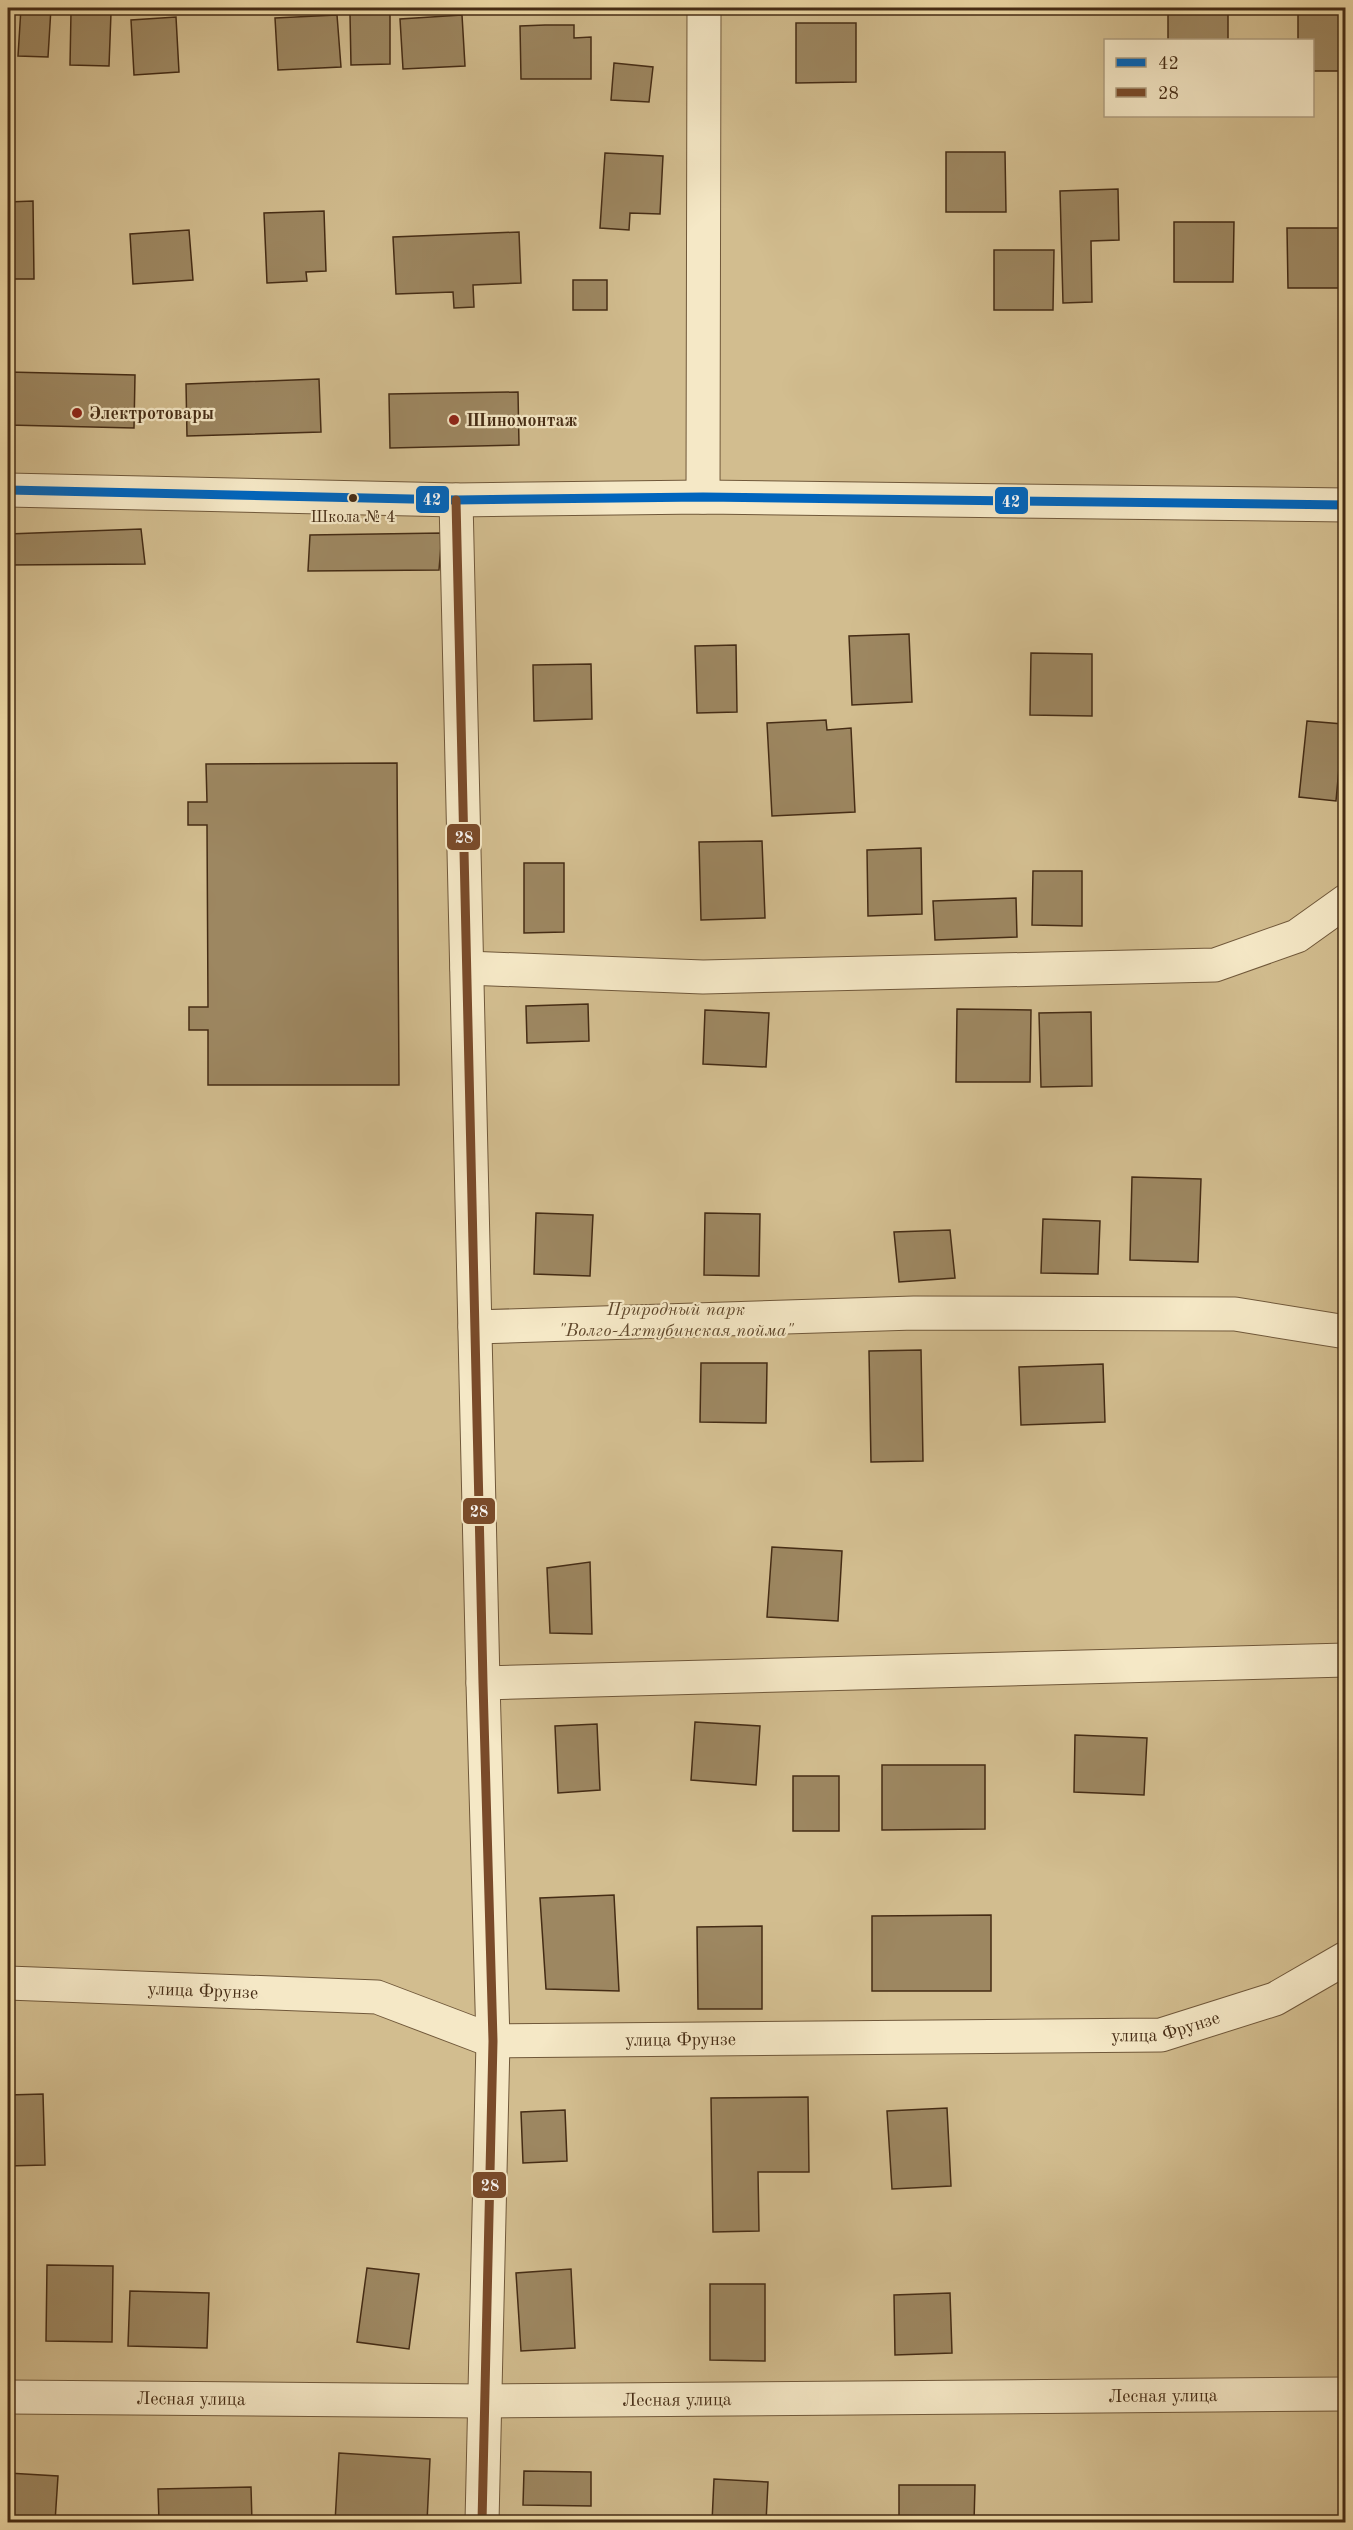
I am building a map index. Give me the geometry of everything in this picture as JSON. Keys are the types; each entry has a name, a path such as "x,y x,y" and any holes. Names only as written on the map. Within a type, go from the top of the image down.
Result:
{"street":[{"path":"703,496 704,8"},
{"path":"8,490 456,500 703,496 1346,506"},
{"path":"456,500 493,2041 482,2523"},
{"path":"467,968 703,977 1215,965 1297,936 1346,901"},
{"path":"475,1327 914,1313 1223,1314 1346,1332"},
{"path":"483,1683 1346,1660"},
{"name":"улица Фрунзе","path":"8,1983 377,1997 493,2041 1161,2035 1275,1999 1346,1958"},
{"name":"Лесная улица","path":"8,2397 484,2401 1346,2394"}],"green space":[{"name":"Природный парк \"Волго-Ахтубинская пойма\"","path":"8,8 1345,8 1345,2522 8,2522"}],"building":[{"path":"21,8 51,8 48,57 18,56"},
{"path":"1168,8 1228,8 1228,39 1168,39"},
{"path":"1298,11 1346,11 1346,71 1314,71 1314,39 1298,39"},
{"path":"71,12 111,13 109,66 70,65"},
{"path":"390,13 390,64 351,65 350,14"},
{"path":"337,15 341,67 278,70 275,18"},
{"path":"462,15 465,66 403,69 400,19"},
{"path":"176,17 179,72 134,75 131,20"},
{"path":"796,23 856,23 856,82 796,83"},
{"path":"574,25 574,38 591,37 591,79 521,79 520,26"},
{"path":"614,63 653,67 649,102 611,100"},
{"path":"946,152 1005,152 1006,212 946,212"},
{"path":"605,153 663,156 660,214 630,213 629,230 600,228"},
{"path":"1118,189 1119,240 1091,241 1092,302 1063,303 1060,191"},
{"path":"33,201 34,279 8,279 8,202"},
{"path":"324,211 326,271 306,272 307,281 267,283 264,213"},
{"path":"1174,222 1234,222 1233,282 1174,282"},
{"path":"1287,228 1346,228 1346,288 1288,288"},
{"path":"189,230 193,280 133,284 130,234"},
{"path":"519,232 521,283 473,285 474,307 454,308 453,292 396,294 393,237"},
{"path":"994,250 1054,250 1053,310 994,310"},
{"path":"573,280 607,280 607,310 573,310"},
{"path":"8,372 135,375 134,428 8,425"},
{"path":"319,379 321,432 187,436 186,384"},
{"name":"Шиномонтаж","path":"518,392 519,445 390,448 389,394"},
{"path":"141,529 145,564 8,565 8,534"},
{"path":"442,533 439,570 308,571 310,535"},
{"path":"909,634 912,702 852,705 849,636"},
{"path":"736,645 737,712 697,713 695,646"},
{"path":"1031,653 1092,654 1092,716 1030,715"},
{"path":"591,664 592,719 534,721 533,665"},
{"path":"826,720 827,730 851,728 855,812 772,816 767,723"},
{"path":"1307,721 1343,724 1336,801 1299,797"},
{"path":"397,763 399,1085 208,1085 208,1030 189,1030 189,1007 208,1007 207,825 188,825 188,802 207,802 206,764"},
{"path":"762,841 765,918 701,920 699,842"},
{"path":"921,848 922,914 868,916 867,850"},
{"path":"524,863 564,863 564,932 524,933"},
{"path":"1033,871 1082,871 1082,926 1032,925"},
{"path":"1016,898 1017,937 935,940 933,901"},
{"path":"588,1004 589,1041 527,1043 526,1006"},
{"path":"957,1009 1031,1010 1030,1082 956,1082"},
{"path":"705,1010 769,1013 766,1067 703,1064"},
{"path":"1091,1012 1092,1086 1041,1087 1039,1013"},
{"path":"1132,1177 1201,1179 1198,1262 1130,1260"},
{"path":"536,1213 593,1215 590,1276 534,1274"},
{"path":"705,1213 760,1214 759,1276 704,1275"},
{"path":"1043,1219 1100,1221 1098,1274 1041,1273"},
{"path":"950,1230 955,1278 899,1282 894,1232"},
{"path":"921,1350 923,1461 871,1462 869,1351"},
{"path":"701,1363 767,1363 766,1423 700,1422"},
{"path":"1103,1364 1105,1422 1021,1425 1019,1367"},
{"path":"772,1547 842,1551 838,1621 767,1617"},
{"path":"590,1562 592,1634 550,1633 547,1568"},
{"path":"695,1722 760,1726 756,1785 691,1780"},
{"path":"597,1724 600,1790 558,1793 555,1726"},
{"path":"1075,1735 1147,1738 1144,1795 1074,1792"},
{"path":"882,1765 985,1765 985,1829 882,1830"},
{"path":"793,1776 839,1776 839,1831 793,1831"},
{"path":"614,1895 619,1991 546,1989 540,1898"},
{"path":"991,1915 991,1991 872,1991 872,1916"},
{"path":"762,1926 762,2009 698,2009 697,1927"},
{"path":"43,2094 45,2165 8,2166 8,2095"},
{"path":"808,2097 809,2172 758,2172 759,2231 713,2232 711,2098"},
{"path":"947,2108 951,2186 892,2189 887,2111"},
{"path":"565,2110 567,2161 523,2163 521,2112"},
{"path":"47,2265 113,2266 112,2342 46,2341"},
{"path":"367,2268 419,2274 409,2349 357,2342"},
{"path":"571,2269 575,2348 521,2351 516,2273"},
{"path":"710,2284 765,2284 765,2361 710,2360"},
{"path":"130,2291 209,2293 207,2348 128,2346"},
{"path":"950,2293 952,2353 895,2355 894,2295"},
{"path":"339,2453 430,2459 427,2522 335,2522"},
{"path":"524,2471 591,2472 591,2506 523,2505"},
{"path":"8,2473 58,2476 55,2522 8,2522"},
{"path":"714,2479 768,2482 766,2522 712,2522"},
{"path":"899,2485 975,2485 974,2522 899,2522"},
{"path":"251,2487 252,2522 159,2522 158,2489"}],"transit line":[{"name":"42","path":"8,490 456,500 703,497 1346,505"},
{"name":"28","path":"456,500 493,2041 482,2522"}],"place":[{"name":"Электротовары","path":"77,413"},
{"name":"Шиномонтаж","path":"454,420"},
{"name":"Школа № 4","path":"353,498"}]}
